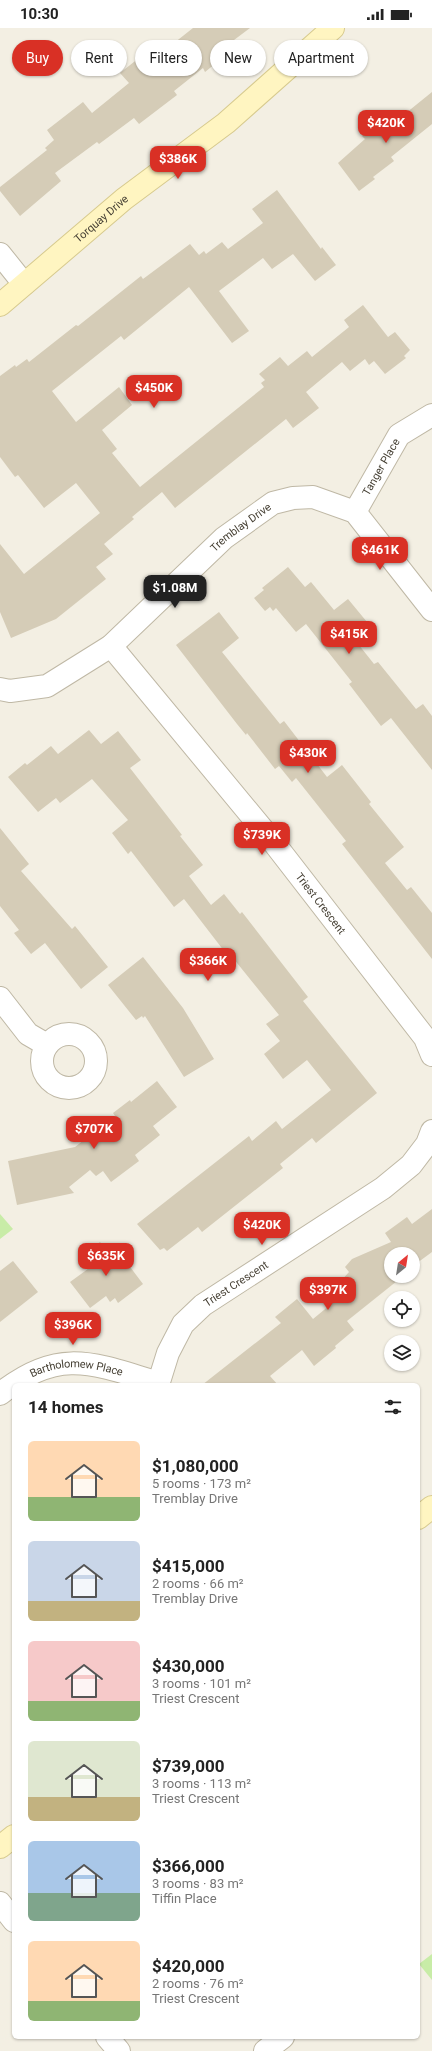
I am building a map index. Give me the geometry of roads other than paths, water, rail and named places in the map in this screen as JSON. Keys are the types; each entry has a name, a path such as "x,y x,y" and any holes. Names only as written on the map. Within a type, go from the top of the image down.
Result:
{"street":[{"name":"Torquay Drive","path":"0,305 124,199 226,123 333,28"},
{"path":"0,254 24,284"},
{"name":"Tanger Place","path":"355,512 399,435 432,415"},
{"name":"Tremblay Drive","path":"0,689 10,691 47,686 111,646 224,538 273,504 293,498 313,497 355,512"},
{"path":"355,512 432,610"},
{"name":"Triest Crescent","path":"111,646 274,844 424,1038 432,1055"},
{"path":"0,998 28,1034 47,1045"},
{"name":"Triest Crescent","path":"158,1383 168,1353 183,1324 203,1305 383,1188 411,1165 427,1144 432,1130"},
{"name":"Bartholomew Place","path":"13,1383 19,1378 48,1366 80,1363 103,1366 155,1383"},
{"name":"Bartholomew Place","path":"0,1394 12,1384"},
{"path":"420,1516 432,1507"},
{"path":"0,1847 12,1838"},
{"path":"0,1903 12,1918"},
{"path":"109,2039 119,2051"},
{"path":"266,2051 281,2039"}]}
